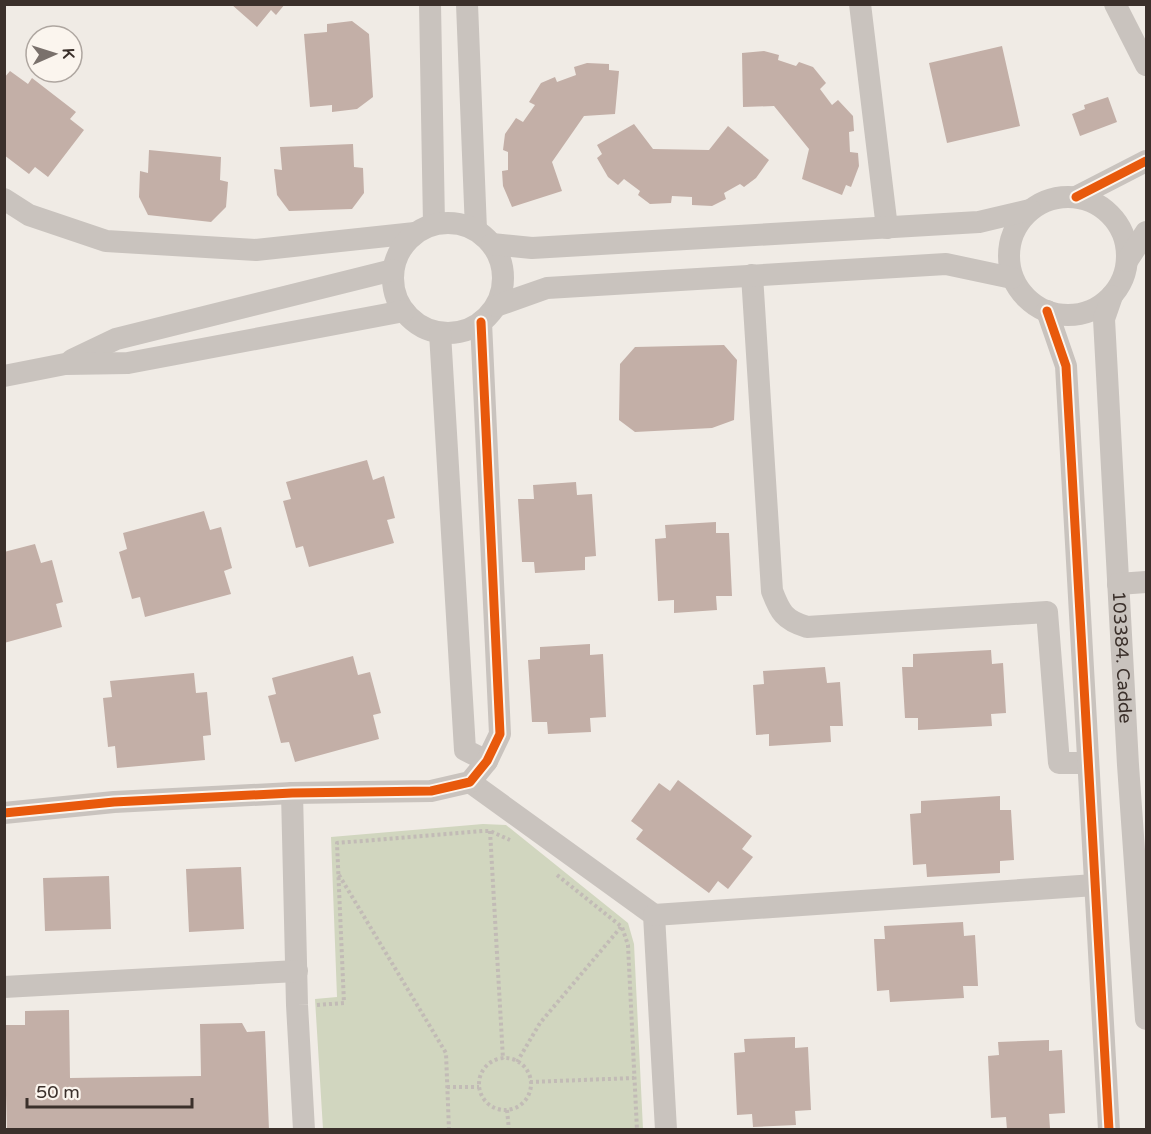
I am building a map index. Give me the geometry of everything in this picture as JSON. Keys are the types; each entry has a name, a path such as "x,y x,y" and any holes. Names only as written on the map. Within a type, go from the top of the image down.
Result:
{"street":[{"path":"430,4 424,228 400,249 393,270 394,291 404,311 420,325 440,333 462,332 488,314 547,288 946,264 1012,278"},
{"path":"4,813 114,802 292,793 431,791 470,782 487,761 500,734 488,314 503,286 502,264 484,237 467,4"},
{"path":"860,4 887,228"},
{"path":"1115,4 1146,65"},
{"path":"4,199 29,215 106,241 256,250 456,223 484,237 531,248 979,222 1030,210 1052,198 1076,196 1146,161"},
{"path":"1076,196 1097,204 1114,219 1125,238 1127,261"},
{"path":"1030,210 1014,229 1008,253 1012,278 1026,298 1047,311 1070,315 1093,310 1112,296 1122,279 1127,261 1146,232"},
{"path":"65,364 116,339 393,270"},
{"path":"752,275 772,591 780,613 795,623 807,627 1047,612 1059,763 1088,763"},
{"name":"103384. Cadde","path":"1112,296 1104,319 1118,584 1137,764 1146,1019"},
{"path":"4,376 65,364 128,363 404,311"},
{"path":"1047,311 1066,366 1109,1130"},
{"path":"440,333 465,750 487,761"},
{"path":"1118,584 1146,582"},
{"path":"470,782 654,915 1095,885"},
{"path":"292,793 297,1005 304,1130"},
{"path":"654,915 666,1130"},
{"path":"4,987 297,970"}],"path":[{"path":"297,1005 344,1003 337,843 490,831 518,844"},
{"path":"490,831 503,1059"},
{"path":"554,873 622,927 628,945 637,1130"},
{"path":"339,874 446,1053 449,1130"},
{"path":"518,1062 540,1023 622,927"},
{"path":"503,1059 518,1062 529,1075 531,1088 526,1099 517,1107 507,1110 493,1107 483,1099 479,1087 481,1074 488,1064 503,1059"},
{"path":"530,1082 634,1078"},
{"path":"447,1088 479,1087"},
{"path":"507,1110 509,1130"}],"green space":[{"path":"483,824 506,825 628,923 634,944 643,1129 323,1129 315,999 337,997 331,837"}],"building":[{"path":"231,4 285,4 276,15 271,10 257,27"},
{"path":"352,21 369,34 373,97 357,109 332,112 332,105 310,107 304,34 327,32 327,24"},
{"path":"1002,46 1020,126 947,143 929,63"},
{"path":"764,51 779,55 778,60 796,66 799,62 813,67 826,83 820,89 832,105 838,100 853,116 854,131 849,132 850,152 858,153 859,166 851,187 846,185 842,195 802,179 809,149 774,106 743,107 742,53"},
{"path":"587,63 609,64 609,70 619,71 615,114 584,116 552,162 562,191 512,207 503,186 502,171 508,170 508,152 503,150 505,134 516,118 523,122 535,105 529,102 541,83 555,77 557,82 576,75 574,67"},
{"path":"10,71 24,81 24,84 40,84 76,112 70,119 84,130 48,177 35,167 29,174 4,155 4,78"},
{"path":"1108,97 1117,122 1080,136 1072,114 1085,109 1084,105"},
{"path":"634,124 653,149 709,150 728,126 769,160 756,178 744,187 740,184 724,193 726,199 712,206 692,205 692,197 672,196 671,203 650,204 638,195 640,191 624,179 618,185 608,177 597,158 602,154 597,145"},
{"path":"353,144 354,167 363,168 364,193 352,209 289,211 277,195 274,169 282,170 280,147"},
{"path":"149,150 221,157 220,180 228,182 226,207 211,222 148,215 139,197 140,171 148,173"},
{"path":"724,345 737,360 734,420 712,428 635,432 619,420 620,364 635,347"},
{"path":"367,460 373,480 384,476 395,518 387,520 394,543 309,567 303,546 296,548 283,501 291,499 286,482"},
{"path":"576,482 577,495 592,494 596,556 585,557 585,570 535,573 534,562 522,562 518,499 534,499 533,485"},
{"path":"204,511 210,530 221,527 232,568 224,571 231,594 145,617 140,597 132,599 119,552 127,549 123,533"},
{"path":"716,522 716,533 729,533 732,596 716,596 717,610 674,613 674,600 658,601 655,539 666,538 665,525"},
{"path":"35,544 41,563 52,560 63,602 56,604 62,627 4,643 4,552"},
{"path":"590,644 590,655 603,654 606,717 590,718 591,732 548,734 547,722 532,722 528,660 540,659 540,647"},
{"path":"991,650 992,664 1003,663 1006,713 991,714 992,726 918,730 918,718 905,718 902,667 913,667 913,654"},
{"path":"353,656 358,675 370,672 381,713 373,715 379,739 295,762 289,742 281,743 268,696 276,694 272,678"},
{"path":"825,667 827,683 840,682 843,726 830,726 831,742 769,746 769,734 756,735 753,685 764,684 763,671"},
{"path":"194,673 196,693 207,692 211,735 203,736 205,760 117,768 115,746 108,747 103,698 112,697 110,681"},
{"path":"678,780 752,836 742,849 753,857 728,889 718,881 709,893 636,839 643,830 631,821 659,783 670,791"},
{"path":"1000,796 1000,810 1011,810 1014,860 1000,861 1000,873 927,877 926,864 913,865 910,814 921,813 921,801"},
{"path":"241,867 244,929 189,932 186,869"},
{"path":"109,876 111,929 45,931 43,878"},
{"path":"963,922 964,936 975,935 978,986 963,986 964,998 890,1002 889,990 877,991 874,939 885,939 884,926"},
{"path":"69,1010 70,1078 201,1076 200,1024 242,1023 247,1032 265,1031 269,1130 7,1130 4,1025 25,1025 25,1011"},
{"path":"795,1037 795,1048 808,1047 811,1110 795,1111 796,1125 753,1127 752,1114 737,1115 734,1053 745,1052 744,1039"},
{"path":"1049,1040 1049,1051 1062,1050 1065,1113 1049,1114 1050,1128 1007,1130 1006,1117 991,1118 988,1056 999,1055 998,1042"}],"cycle path":[{"path":"1076,197 1146,161"},
{"path":"1047,311 1066,366 1109,1130"},
{"path":"4,813 114,802 292,793 431,791 470,782 487,761 500,734 481,322"}]}
